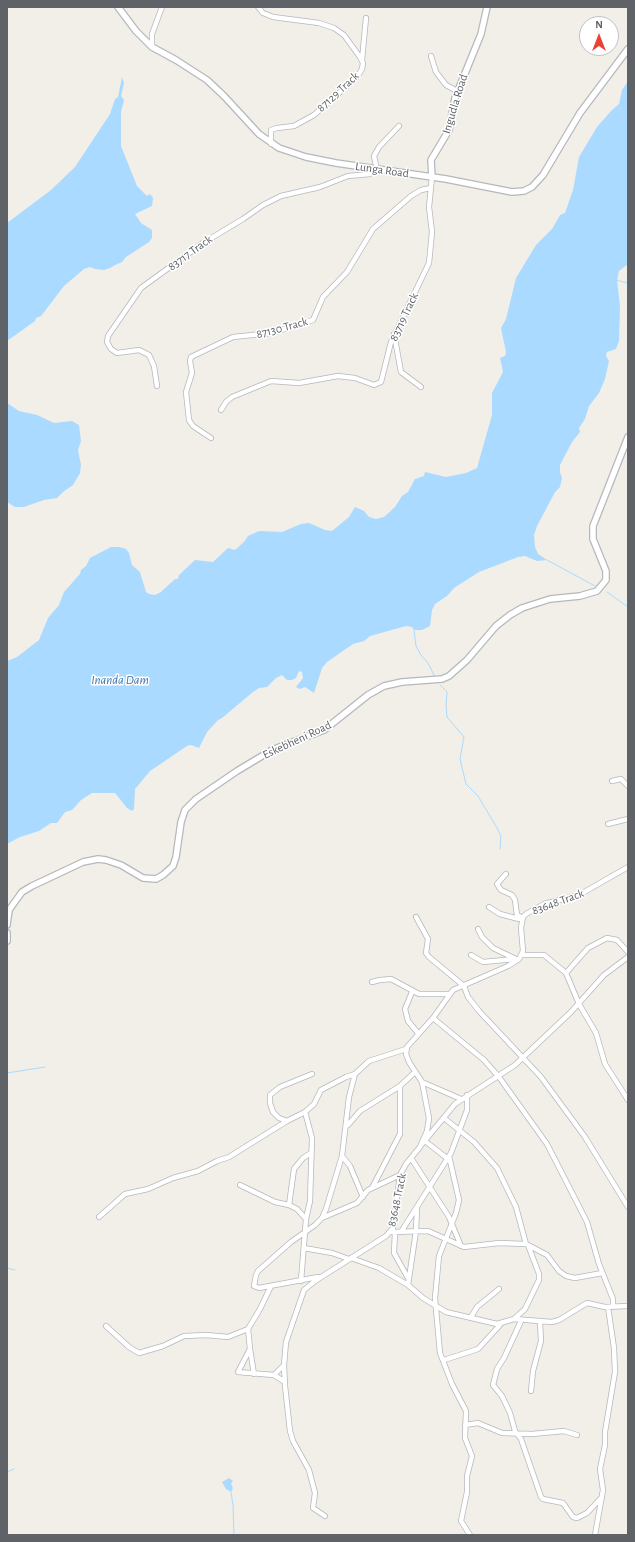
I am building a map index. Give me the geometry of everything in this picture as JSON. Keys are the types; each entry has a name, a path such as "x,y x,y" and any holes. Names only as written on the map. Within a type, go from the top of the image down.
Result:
{"street":[{"name":"Lunga Road","path":"118,7 136,31 152,47 176,60 207,80 259,134 271,144 306,157 375,170 432,177 512,192 524,191 532,187 543,175 580,113 628,49"},
{"path":"152,47 152,34 162,7"},
{"name":"87129 Track","path":"258,7 263,13 273,17 319,23 334,28 344,35 362,60 362,69 357,77 314,115 294,126 271,130 271,144"},
{"name":"Ingudla Road","path":"432,177 431,160 449,130 457,91 482,34 488,7"},
{"path":"362,60 366,18"},
{"path":"431,56 436,72 446,84 457,91"},
{"path":"375,170 374,156 379,147 399,126"},
{"name":"83717 Track","path":"157,386 154,366 148,355 139,350 117,353 111,349 107,342 108,336 141,288 203,243 263,205 281,196 320,187 348,176 370,174 375,170"},
{"name":"83719 Track","path":"221,410 232,396 271,381 300,383 338,376 378,385 382,381 394,334 429,263 432,238 429,208 432,177"},
{"name":"87130 Track","path":"211,438 193,426 189,420 186,392 192,373 190,361 191,356 233,337 272,333 313,320 323,297 347,272 373,229 411,196 421,190 431,188"},
{"path":"394,334 401,372 421,386"},
{"name":"Eskebheni Road","path":"7,925 9,910 22,892 83,862 106,860 121,865 143,878 156,879 163,876 173,866 176,857 181,822 185,810 196,799 237,771 272,750 324,730 368,695 384,686 402,682 442,679 449,676 462,665 496,626 510,614 522,608 550,599 588,595 597,591 606,580 606,571 593,539 593,526 628,437"},
{"path":"612,781 622,779 628,786"},
{"path":"608,824 628,819"},
{"name":"83648 Track","path":"523,955 523,919 526,914 538,906 579,895 628,867"},
{"path":"506,874 497,884 501,890 512,895 515,900 517,916 523,919"},
{"path":"489,906 500,914 523,919"},
{"path":"416,917 428,939 426,953 464,986 468,996 479,1011 542,1077 585,1136 628,1207"},
{"path":"478,929 482,937 493,948 518,959"},
{"path":"7,933 7,941"},
{"path":"566,972 588,948 607,938 617,940 628,952"},
{"path":"471,955 483,962 518,959"},
{"path":"99,1217 125,1194 148,1189 173,1178 198,1171 217,1161 229,1157 287,1121 305,1112 314,1104 321,1090 355,1074 369,1061 406,1049 408,1043 433,1018 453,990 508,966 523,955 544,955 566,972 579,1004 596,1033 605,1064 626,1092 628,1100"},
{"path":"420,1147 461,1099 499,1077 524,1057 579,1004 604,975 628,957"},
{"path":"372,982 384,979 391,980 412,992 425,994 449,994"},
{"path":"412,992 405,1009 408,1021 418,1033"},
{"path":"433,1018 484,1060 499,1077 540,1133 558,1163 587,1222 602,1273 607,1280 613,1299 610,1307 615,1372 600,1470 602,1497 595,1535"},
{"name":"83648 Track","path":"325,1516 313,1508 315,1490 309,1470 293,1441 289,1424 284,1365 286,1342 304,1290 322,1276 392,1232 400,1176 420,1147 429,1118 422,1082 407,1059 406,1049"},
{"path":"346,1130 350,1121 360,1111 400,1086 415,1072"},
{"path":"287,1121 279,1118 273,1112 270,1103 270,1095 280,1087 312,1074"},
{"path":"322,1276 255,1288 256,1273 285,1247 306,1234 322,1218 330,1200 342,1156 346,1130 348,1097 355,1074"},
{"path":"422,1082 461,1099"},
{"path":"322,1218 357,1203 372,1188 400,1134 400,1086"},
{"path":"401,1232 448,1158 467,1110 467,1095"},
{"path":"301,1280 306,1234 306,1219 310,1201 312,1138 305,1112"},
{"path":"444,1118 474,1142 496,1168 516,1207 527,1244 539,1274 538,1282 525,1309 514,1320"},
{"path":"425,1141 448,1158 459,1200 439,1256 435,1298 437,1308 437,1338 440,1353 444,1360 452,1384 466,1411 466,1445 472,1452 472,1456 467,1476 467,1492 461,1521 470,1535"},
{"path":"289,1205 294,1169 303,1158 311,1153"},
{"path":"342,1156 350,1166 363,1197"},
{"path":"411,1158 452,1222 461,1246"},
{"path":"372,1188 400,1176"},
{"path":"240,1185 275,1202 289,1205 297,1209 306,1219"},
{"path":"408,1285 416,1231 417,1207"},
{"path":"408,1278 394,1253 392,1232 428,1231 461,1246 479,1246 499,1242 527,1244 546,1255 559,1272 566,1276 574,1278 602,1273"},
{"path":"304,1248 332,1253 379,1268 408,1285 437,1308 446,1312 500,1324 514,1320 540,1322 559,1320 586,1303 610,1307 628,1306"},
{"path":"254,1374 248,1329 271,1286"},
{"path":"471,1317 478,1307 498,1289"},
{"path":"521,1321 504,1358 497,1369 493,1385 502,1396 510,1413 515,1431 518,1433 543,1499 561,1502 573,1517 577,1518 587,1513 602,1497"},
{"path":"531,1391 533,1372 541,1341 540,1322"},
{"path":"444,1360 478,1350 500,1324"},
{"path":"106,1326 133,1350 141,1353 163,1346 184,1336 209,1335 225,1338 248,1329"},
{"path":"250,1349 243,1365 238,1371 254,1374 274,1375 285,1382"},
{"path":"274,1375 284,1365"},
{"path":"465,1425 478,1423 500,1432 532,1434 564,1431 577,1435"}],"water":[{"path":"122,77 124,83 121,96 124,100 121,112 121,146 137,186 147,196 150,194 153,198 152,206 135,214 141,223 152,230 152,238 149,242 126,257 122,262 110,268 104,270 90,267 84,269 64,286 41,316 36,318 35,321 7,341 7,223 51,190 75,167 110,114 115,99 118,97"},
{"name":"Inanda Dam","path":"628,81 628,264 619,271 617,280 620,306 619,341 616,349 607,352 606,356 609,361 605,379 599,393 589,406 585,419 579,428 580,432 572,442 560,465 562,478 560,487 555,492 537,526 534,535 535,547 538,554 547,560 537,561 525,556 518,557 479,572 454,588 447,596 435,604 432,610 430,626 422,630 414,630 412,627 406,626 370,636 364,641 353,644 327,662 322,668 314,693 305,687 300,689 296,687 303,678 302,672 299,671 296,678 292,680 287,680 282,675 276,678 267,687 259,688 218,720 207,732 199,748 191,745 187,746 150,771 135,789 134,809 132,811 127,808 115,793 92,793 81,800 72,810 65,812 57,823 51,823 39,831 20,837 7,844 7,661 17,657 39,640 48,618 59,605 64,592 80,574 81,570 86,566 90,558 111,547 126,549 129,553 132,565 140,572 146,592 155,595 161,592 175,579 178,579 179,575 195,560 213,562 228,548 235,550 248,536 259,531 282,532 301,524 309,523 325,530 332,531 349,517 355,507 364,511 369,517 376,519 384,517 395,507 402,496 408,492 415,479 424,476 425,472 446,477 466,473 477,468 492,415 492,393 503,372 500,358 505,356 506,352 501,328 506,319 516,278 536,245 552,229 560,215 565,213 573,190 579,157 597,127 619,104 622,90"},
{"path":"7,403 19,411 37,415 54,423 72,421 79,425 81,441 78,450 81,465 80,473 73,485 57,498 44,500 24,507 15,507 7,502"},
{"path":"229,1478 233,1481 231,1484 233,1488 231,1492 226,1489 222,1482"}],"waterway":[{"path":"616,280 628,283"},
{"path":"547,560 595,586"},
{"path":"607,592 628,607"},
{"path":"414,630 416,646 428,663 435,677"},
{"path":"440,685 447,692 447,717 464,737 460,759 466,784 478,796 497,828 501,836 500,849"},
{"path":"7,1073 45,1067"},
{"path":"7,1268 15,1270"},
{"path":"7,1472 14,1469"},
{"path":"231,1492 234,1535"}]}
